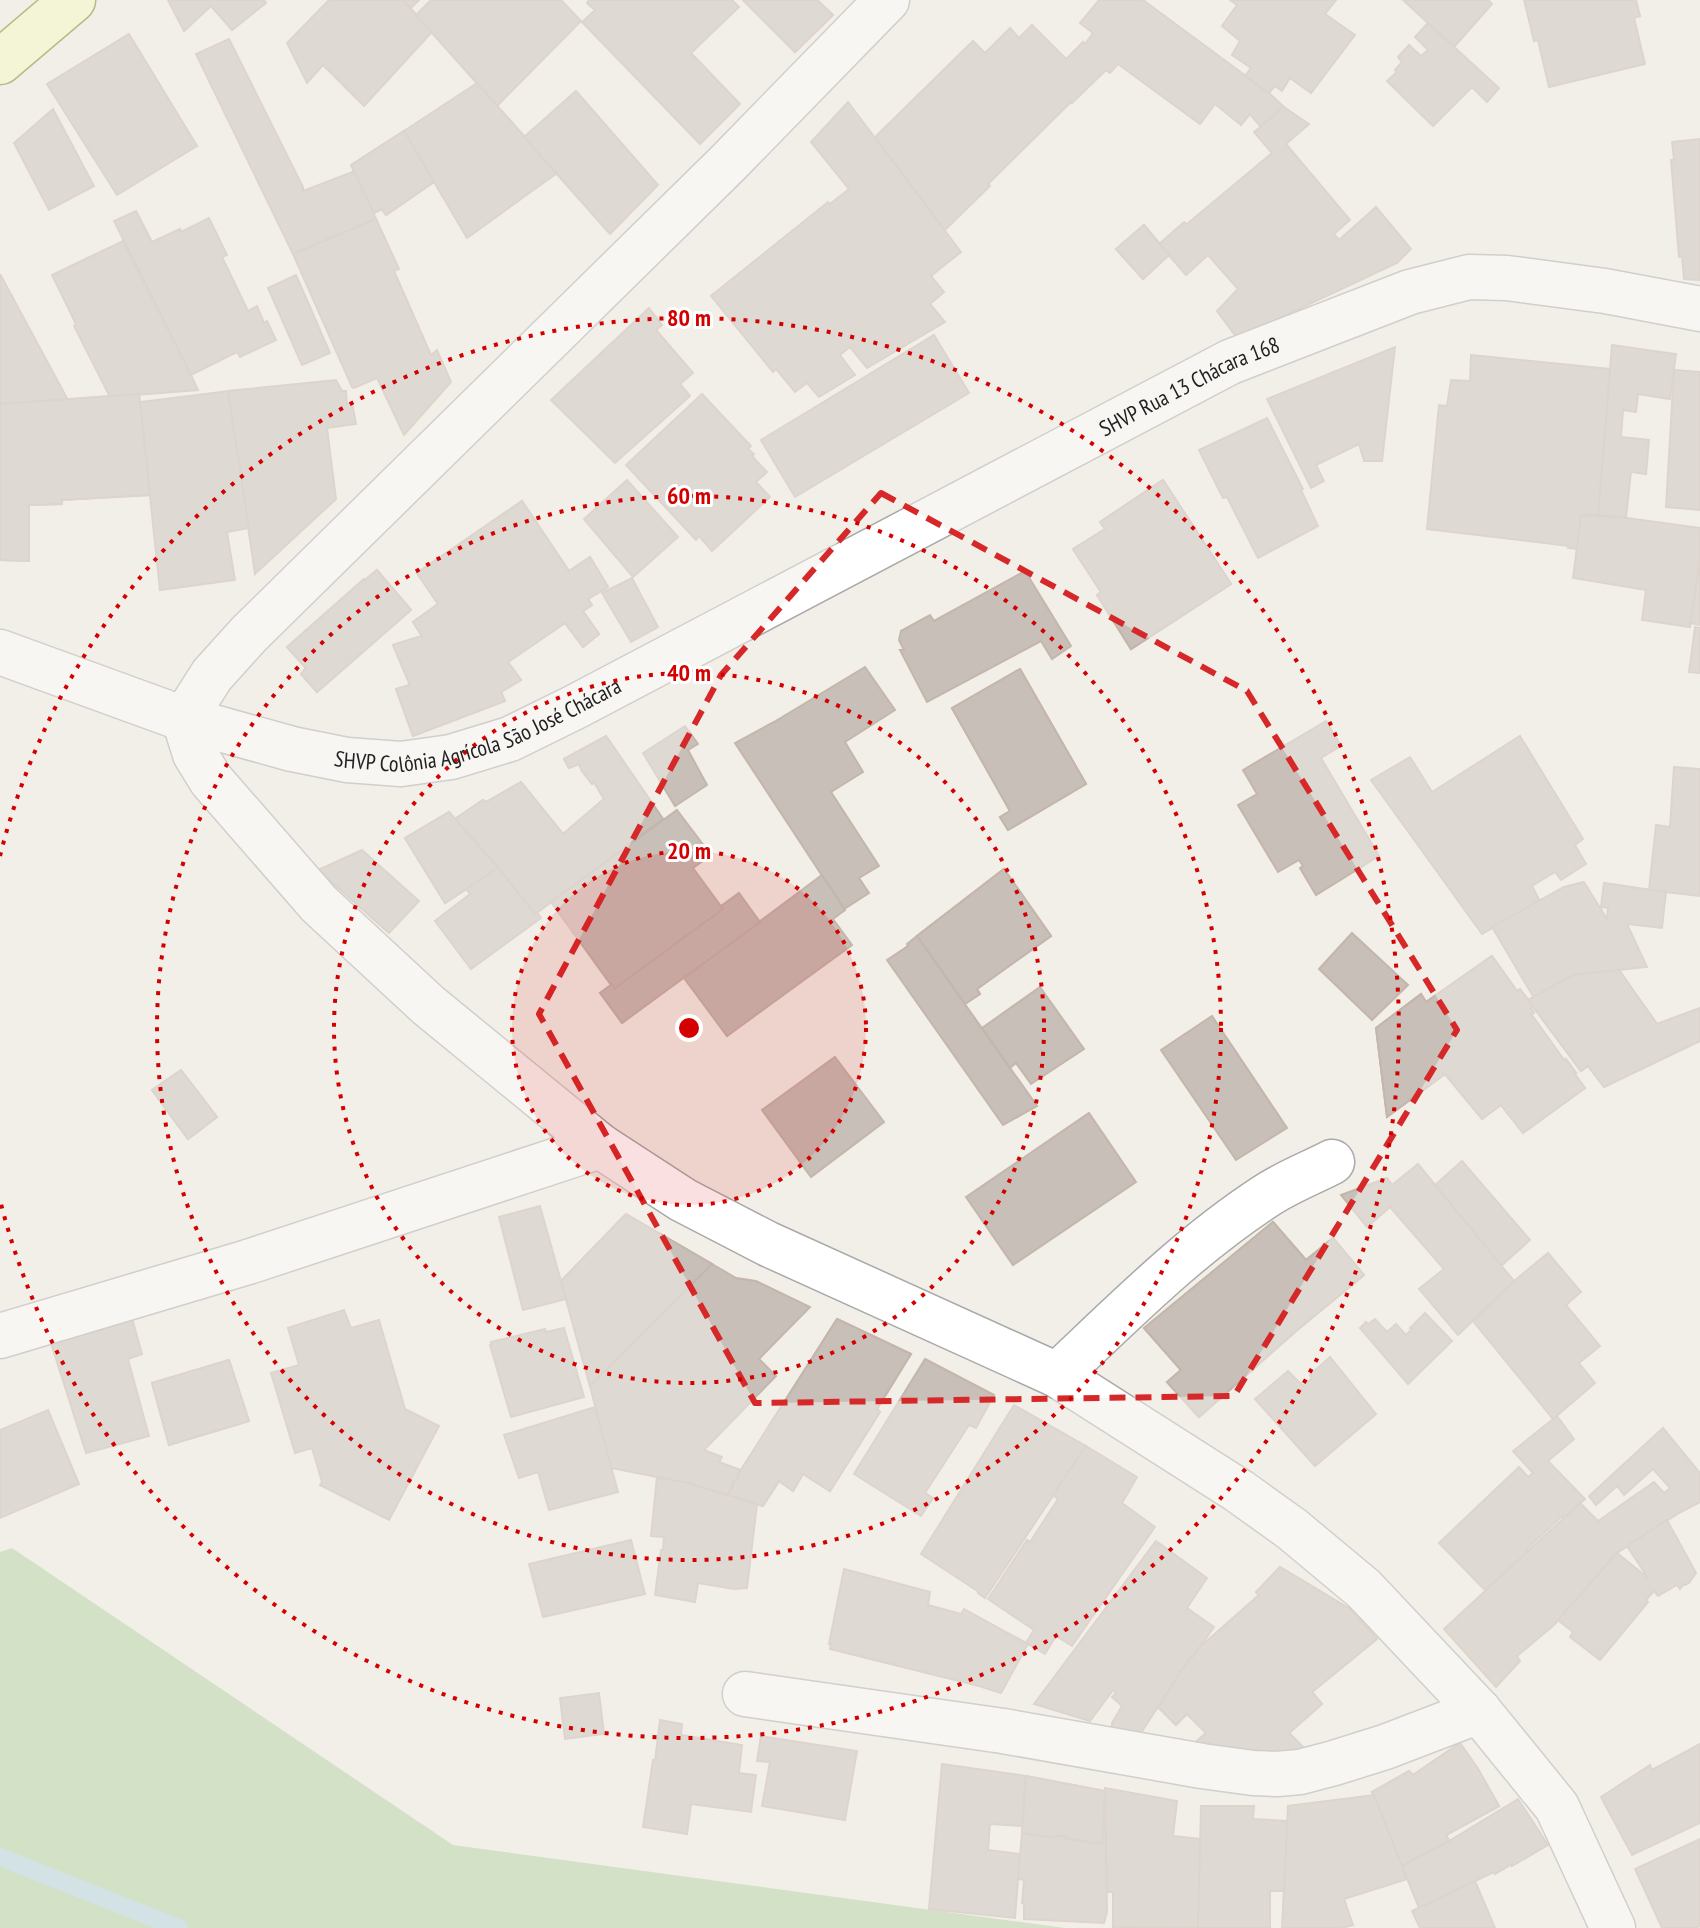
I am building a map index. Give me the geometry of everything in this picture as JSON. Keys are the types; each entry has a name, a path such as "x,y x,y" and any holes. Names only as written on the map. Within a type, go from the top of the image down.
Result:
{"street":[{"path":"0,62 73,0"},
{"path":"887,0 716,175 249,634 212,675 184,719 195,754 211,780 319,904 428,1005 600,1146 683,1200 768,1244 1057,1375 1239,1491 1292,1529 1364,1589 1479,1711 1557,1807 1613,1928"},
{"name":"SHVP Rua 13 Chácara 168","path":"800,589 1230,362 1383,301 1437,284 1469,277 1507,278 1605,291 1700,309"},
{"name":"SHVP Colônia Agrícola São José Chácara","path":"0,652 184,719 292,749 347,760 401,764 451,757 510,739 800,589"},
{"path":"0,1336 248,1262 600,1146"},
{"path":"1057,1375 1170,1268 1217,1231 1269,1194 1332,1162"},
{"path":"745,1694 1003,1731 1202,1766 1277,1774 1334,1763 1479,1711"}],"highlighted area":[{"path":"881,493 1247,691 1457,1030 1234,1396 755,1403 539,1014 721,675"}],"green space":[{"path":"12,1548 453,1845 1065,1928 0,1928 0,1552"}],"building":[{"path":"168,0 264,0 266,3 232,30 211,6 184,31"},
{"path":"329,0 403,0 432,32 364,106 323,65 307,83 287,43"},
{"path":"403,0 419,0 411,8"},
{"path":"431,0 561,0 581,21 497,106 416,15"},
{"path":"589,0 732,0 739,7 691,53 740,104 700,144 582,22 595,10 587,3"},
{"path":"743,0 817,0 833,15 795,52"},
{"path":"743,0 817,0 833,15 795,52"},
{"path":"1099,0 1143,0 1284,107 1261,127 1250,114 1241,125 1215,104 1200,124 1118,64 1110,73 1106,70 1071,102 945,230 875,137 973,41 985,53 1010,28 1019,38 1032,25 1066,59 1093,33 1080,23"},
{"path":"1230,0 1336,0 1325,14 1355,35 1311,93 1290,78 1282,91 1275,86 1269,93 1245,76 1251,68 1232,55 1240,41 1222,26 1237,5"},
{"path":"1403,0 1488,0 1492,4 1454,47"},
{"path":"1524,0 1636,0 1640,16 1634,18 1645,64 1549,87 1538,40 1534,41"},
{"path":"1428,23 1499,88 1487,102 1472,87 1433,126 1387,81 1397,72 1395,70 1402,62 1398,57 1409,45 1421,56 1428,50 1415,37"},
{"path":"129,34 197,146 117,195 47,84"},
{"path":"229,39 303,191 355,171 376,219 293,254 196,54"},
{"path":"477,83 557,173 467,238 404,131"},
{"path":"576,91 658,185 610,234 524,137"},
{"path":"848,102 961,252 931,276 944,292 930,304 945,322 867,368 850,347 840,355 855,375 819,397 807,383 795,392 776,369 773,372 711,296 828,202 830,204 849,189 811,142"},
{"path":"1284,107 1309,124 1286,144 1350,220 1334,234 1339,240 1376,207 1411,249 1397,263 1237,338 1217,311 1238,289 1208,255 1186,275 1159,244 1272,153 1254,132"},
{"path":"53,109 94,186 49,210 14,143"},
{"path":"404,131 434,182 386,215 382,209 374,213 351,165"},
{"path":"404,131 434,182 386,215 382,209 374,213 351,165"},
{"path":"1700,139 1700,280 1684,279 1682,256 1679,257 1671,160 1674,160 1672,142"},
{"path":"136,211 152,242 209,218 227,255 222,257 248,311 257,306 276,340 240,357 237,352 191,375 114,221"},
{"path":"376,219 399,269 394,271 431,355 437,350 451,382 404,435 377,378 352,387 293,254"},
{"path":"1144,225 1169,255 1143,279 1116,249"},
{"path":"1144,225 1169,255 1143,279 1116,249"},
{"path":"123,241 198,390 110,397 74,326 76,324 52,275"},
{"path":"0,274 68,400 0,404"},
{"path":"296,275 330,353 302,365 268,288"},
{"path":"649,308 662,325 656,330 693,373 680,384 690,396 615,463 551,400"},
{"path":"934,335 969,393 795,497 761,440"},
{"path":"1612,345 1676,354 1670,399 1638,394 1636,412 1623,410 1621,437 1649,440 1646,474 1631,472 1626,518 1598,515"},
{"path":"1395,347 1382,461 1364,461 1359,444 1316,465 1324,481 1311,488 1267,399"},
{"path":"1471,355 1610,369 1598,515 1581,515 1577,549 1427,529 1439,405 1447,406 1451,380 1470,381"},
{"path":"1674,370 1700,372 1700,510 1666,507"},
{"path":"336,380 342,391 346,391 347,404 352,403 356,424 327,428 336,499 255,574 228,391"},
{"path":"228,391 249,528 227,532 235,580 160,590 140,402"},
{"path":"139,394 150,495 29,505 29,561 0,560 0,404"},
{"path":"139,394 150,495 29,505 29,561 0,560 0,404"},
{"path":"702,394 751,446 748,449 754,454 752,456 767,472 756,482 770,497 712,551 699,536 696,540 626,465"},
{"path":"1267,418 1318,526 1258,558 1199,450"},
{"path":"627,480 678,537 633,577 584,519"},
{"path":"1163,480 1231,584 1131,649 1097,595 1101,592 1073,549 1105,529 1100,522"},
{"path":"1163,480 1231,584 1131,649 1097,595 1101,592 1073,549 1105,529 1100,522"},
{"path":"522,501 569,571 590,557 608,587 588,599 592,605 583,611 599,634 583,647 565,623 508,662 521,680 501,692 505,701 413,736 396,689 410,685 393,645 422,636 413,622 438,604 417,573"},
{"path":"522,501 569,571 590,557 608,587 588,599 592,605 583,611 599,634 583,647 565,623 508,662 521,680 501,692 505,701 413,736 396,689 410,685 393,645 422,636 413,622 438,604 417,573"},
{"path":"1581,515 1700,528 1700,562 1690,627 1642,620 1646,590 1573,578"},
{"path":"1700,562 1700,625 1690,623"},
{"path":"377,570 411,610 317,692 301,674 306,668 287,647"},
{"path":"377,570 411,610 317,692 301,674 306,668 287,647"},
{"path":"1025,571 1071,646 1052,659 1041,641 927,702 900,650 904,650 899,640 901,631 930,615 934,621"},
{"path":"632,578 658,627 631,642 602,593"},
{"path":"1695,627 1700,628 1700,673 1689,672"},
{"path":"865,667 895,710 845,742 863,772 831,792 879,866 859,878 869,893 844,909 735,743"},
{"path":"1020,669 1086,784 1008,830 1000,817 1010,811 952,708"},
{"path":"1020,669 1086,784 1008,830 1000,817 1010,811 952,708"},
{"path":"1326,721 1341,746 1321,758 1379,856 1316,895 1300,868 1303,866 1299,860 1278,872 1238,805 1257,794 1243,770"},
{"path":"685,726 698,744 688,750 707,785 675,806 643,753"},
{"path":"606,736 663,819 535,914 455,819 483,800 486,802 521,782 563,834 604,799 579,764 569,768 564,759"},
{"path":"606,736 663,819 535,914 455,819 483,800 486,802 521,782 563,834 604,799 579,764 569,768 564,759"},
{"path":"1520,736 1583,839 1575,845 1586,864 1561,880 1555,872 1532,886 1540,901 1482,934 1371,780 1410,757 1432,792"},
{"path":"1674,767 1700,769 1700,896 1649,890 1656,825 1670,827"},
{"path":"677,810 711,855 693,868 723,909 614,989 551,902"},
{"path":"449,812 498,868 445,903 405,838"},
{"path":"449,812 498,868 445,903 405,838"},
{"path":"362,850 419,901 389,933 318,870"},
{"path":"498,868 541,918 471,969 435,921 470,894 466,889"},
{"path":"1004,869 1051,936 977,989 980,994 965,1004 917,936"},
{"path":"1004,869 1051,936 977,989 980,994 965,1004 917,936"},
{"path":"822,875 845,910 833,919 852,945 727,1036 684,978"},
{"path":"1584,882 1607,919 1608,908 1601,907 1604,883 1666,892 1662,928 1627,924 1647,967 1573,975 1534,998 1492,927 1564,887"},
{"path":"739,893 760,922 622,1023 600,993 612,984 614,989 723,909 721,906"},
{"path":"1352,933 1408,985 1372,1020 1319,969"},
{"path":"917,936 1037,1106 1003,1125 887,960"},
{"path":"1492,956 1517,991 1520,989 1533,1006 1534,1013 1531,1014 1585,1088 1523,1133 1501,1105 1482,1119 1445,1074 1387,1117 1376,1028 1421,994 1426,1002"},
{"path":"1492,956 1517,991 1520,989 1533,1006 1534,1013 1531,1014 1585,1088 1523,1133 1501,1105 1482,1119 1445,1074 1387,1117 1376,1028 1421,994 1426,1002"},
{"path":"1619,970 1657,1024 1700,1008 1700,1041 1604,1087 1588,1066 1581,1071 1528,1000 1573,975"},
{"path":"1619,970 1657,1024 1700,1008 1700,1041 1604,1087 1588,1066 1581,1071 1528,1000 1573,975"},
{"path":"1040,987 1084,1049 1031,1084 1016,1063 1010,1068 982,1028"},
{"path":"1212,1016 1287,1128 1236,1160 1161,1050"},
{"path":"835,1057 884,1122 811,1177 762,1110"},
{"path":"181,1070 217,1117 188,1139 152,1090"},
{"path":"181,1070 217,1117 188,1139 152,1090"},
{"path":"1089,1113 1136,1182 1013,1265 966,1197"},
{"path":"1462,1161 1530,1240 1501,1266 1435,1185"},
{"path":"1418,1164 1514,1281 1458,1335 1419,1289 1444,1269 1390,1207 1367,1227 1341,1195 1387,1178 1392,1185"},
{"path":"540,1206 566,1299 523,1310 499,1217"},
{"path":"626,1214 712,1264 590,1386 561,1281"},
{"path":"626,1214 712,1264 590,1386 561,1281"},
{"path":"1273,1222 1306,1260 1333,1238 1364,1275 1199,1417 1167,1382 1181,1370 1144,1328"},
{"path":"1273,1222 1306,1260 1333,1238 1364,1275 1199,1417 1167,1382 1181,1370 1144,1328"},
{"path":"1548,1253 1581,1292 1566,1305 1600,1346 1579,1363 1595,1383 1553,1419 1473,1321"},
{"path":"712,1264 736,1278 756,1281 810,1307 759,1359 776,1376 704,1450 722,1457 719,1462 741,1470 736,1481 733,1480 729,1493 725,1494 611,1468 590,1386"},
{"path":"344,1310 351,1328 379,1320 405,1409 439,1426 389,1520 320,1485 322,1482 312,1448 295,1453 271,1373 299,1365 288,1328"},
{"path":"1425,1313 1452,1341 1408,1384 1360,1328 1375,1319 1387,1332 1396,1324 1406,1335"},
{"path":"132,1318 142,1354 128,1359 149,1436 86,1453 50,1340"},
{"path":"837,1319 911,1354 877,1409 880,1412 830,1491 803,1474 793,1491 779,1481 763,1506 725,1494 729,1493"},
{"path":"837,1319 911,1354 877,1409 880,1412 830,1491 803,1474 793,1491 779,1481 763,1506 725,1494 729,1493"},
{"path":"564,1328 584,1397 511,1417 491,1342 545,1329 546,1332"},
{"path":"1330,1357 1376,1414 1315,1466 1255,1399 1288,1371 1303,1386"},
{"path":"925,1359 994,1395 976,1428 969,1425 925,1493 933,1498 921,1516 854,1474"},
{"path":"229,1360 249,1421 169,1445 152,1383"},
{"path":"229,1360 249,1421 169,1445 152,1383"},
{"path":"1014,1405 1086,1446 985,1598 921,1554"},
{"path":"595,1407 618,1492 549,1510 538,1472 519,1478 504,1435"},
{"path":"48,1410 79,1484 0,1518 0,1430"},
{"path":"1557,1416 1574,1439 1548,1461 1585,1499 1564,1519 1562,1516 1485,1590 1439,1543 1519,1467 1528,1477 1533,1473 1513,1451"},
{"path":"1663,1428 1700,1473 1700,1502 1614,1555 1554,1625 1517,1656 1520,1661 1496,1687 1444,1629 1580,1503 1598,1521 1654,1482 1664,1493 1670,1488 1653,1469 1624,1495 1617,1486 1596,1505 1589,1496"},
{"path":"1086,1446 1137,1477 1122,1503 1155,1527 1072,1646 1056,1636 1045,1654 1026,1643 1034,1630 988,1599 1058,1499 1053,1495"},
{"path":"657,1477 757,1504 747,1588 698,1583 695,1602 655,1595 664,1537 651,1536"},
{"path":"1667,1520 1696,1573 1680,1589 1677,1585 1658,1596 1654,1591 1600,1660 1570,1637 1573,1632 1558,1620 1617,1553 1648,1578 1627,1546"},
{"path":"631,1540 645,1594 543,1617 529,1564"},
{"path":"1156,1541 1207,1578 1187,1608 1214,1627 1191,1656 1141,1733 1112,1727 1122,1706 1112,1697 1116,1693 1113,1690 1090,1721 1034,1704"},
{"path":"1280,1567 1350,1609 1377,1639 1312,1692 1322,1704 1289,1733 1303,1747 1286,1760 1191,1746 1206,1733 1187,1714 1176,1725 1158,1707 1191,1656 1259,1595 1256,1592"},
{"path":"1280,1567 1350,1609 1377,1639 1312,1692 1322,1704 1289,1733 1303,1747 1286,1760 1191,1746 1206,1733 1187,1714 1176,1725 1158,1707 1191,1656 1259,1595 1256,1592"},
{"path":"844,1569 930,1592 928,1605 961,1614 964,1609 1028,1644 1001,1693 830,1649"},
{"path":"599,1693 604,1734 565,1739 560,1698"},
{"path":"660,1720 682,1724 681,1735 742,1745 739,1773 756,1775 751,1812 691,1804 687,1834 643,1827"},
{"path":"761,1736 857,1751 845,1820 762,1806 770,1762 757,1761"},
{"path":"1460,1743 1499,1806 1446,1835 1449,1841 1402,1866 1372,1792 1409,1771 1413,1775"},
{"path":"1460,1743 1499,1806 1446,1835 1449,1841 1402,1866 1372,1792 1409,1771 1413,1775"},
{"path":"1700,1744 1700,1823 1632,1855 1601,1797 1650,1765 1652,1770"},
{"path":"942,1764 1026,1776 1022,1826 990,1824 988,1850 1020,1854 1015,1918 929,1909"},
{"path":"1026,1776 1105,1791 1102,1844 1056,1835 1047,1837 1022,1833"},
{"path":"1026,1776 1105,1791 1102,1844 1056,1835 1047,1837 1022,1833"},
{"path":"1105,1788 1177,1801 1173,1836 1200,1839 1198,1928 1113,1927 1113,1892 1107,1892"},
{"path":"1374,1795 1407,1879 1344,1899 1353,1925 1342,1928 1282,1928 1288,1806"},
{"path":"1518,1799 1548,1845 1512,1866 1419,1908 1402,1866"},
{"path":"1105,1802 1107,1912 1104,1923 1024,1919 1024,1880 1018,1879 1022,1833 1047,1837 1056,1835 1102,1844"},
{"path":"1201,1806 1254,1806 1253,1819 1287,1821 1284,1891 1270,1891 1270,1928 1198,1928"},
{"path":"1700,1839 1700,1926 1662,1928 1635,1869"},
{"path":"1475,1881 1495,1928 1420,1928 1412,1911"}],"waterway":[{"path":"0,1857 179,1928"}]}
